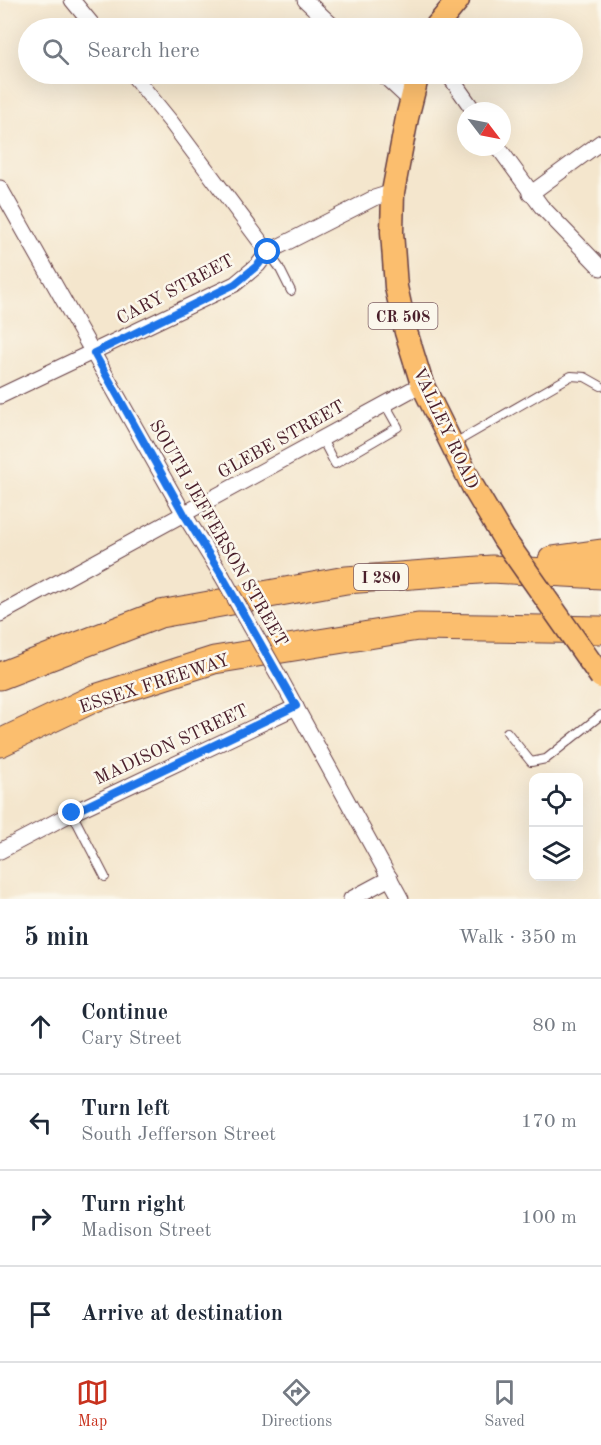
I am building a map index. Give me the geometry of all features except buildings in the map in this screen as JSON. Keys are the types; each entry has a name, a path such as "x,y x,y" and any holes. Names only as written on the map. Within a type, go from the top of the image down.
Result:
{"highway":[{"path":"492,568 601,553"},
{"name":"I 280","path":"0,676 160,614 345,580 492,568 601,575"},
{"name":"ESSEX FREEWAY","path":"0,742 95,698 214,660 418,627 601,630"}],"main road":[{"path":"443,18 458,0"},
{"name":"VALLEY ROAD","path":"415,84 393,192 392,232 396,287 406,332 422,384 452,445 504,539 601,677"}],"street":[{"path":"72,0 87,18"},
{"path":"305,0 324,18"},
{"path":"140,84 268,252"},
{"path":"393,84 411,101"},
{"path":"455,84 468,102"},
{"path":"530,194 601,142"},
{"path":"504,156 530,194 601,268"},
{"name":"SOUTH JEFFERSON STREET","path":"0,188 184,514 296,706 401,899"},
{"name":"CARY STREET","path":"0,396 235,284 258,265 268,252 374,198 393,192"},
{"name":"GLEBE STREET","path":"0,614 422,384"},
{"name":"MADISON STREET","path":"0,851 72,813 296,706"},
{"path":"351,899 390,878"}],"lane":[{"path":"268,252 279,267 291,291"},
{"path":"452,445 571,376 585,377 601,386"},
{"path":"322,439 335,464 398,428 385,404"},
{"path":"507,732 531,762 546,759 601,715"},
{"path":"72,813 105,877"}],"route":[{"path":"72,813 296,706 184,514 94,353 235,284 258,265 268,252"}]}
